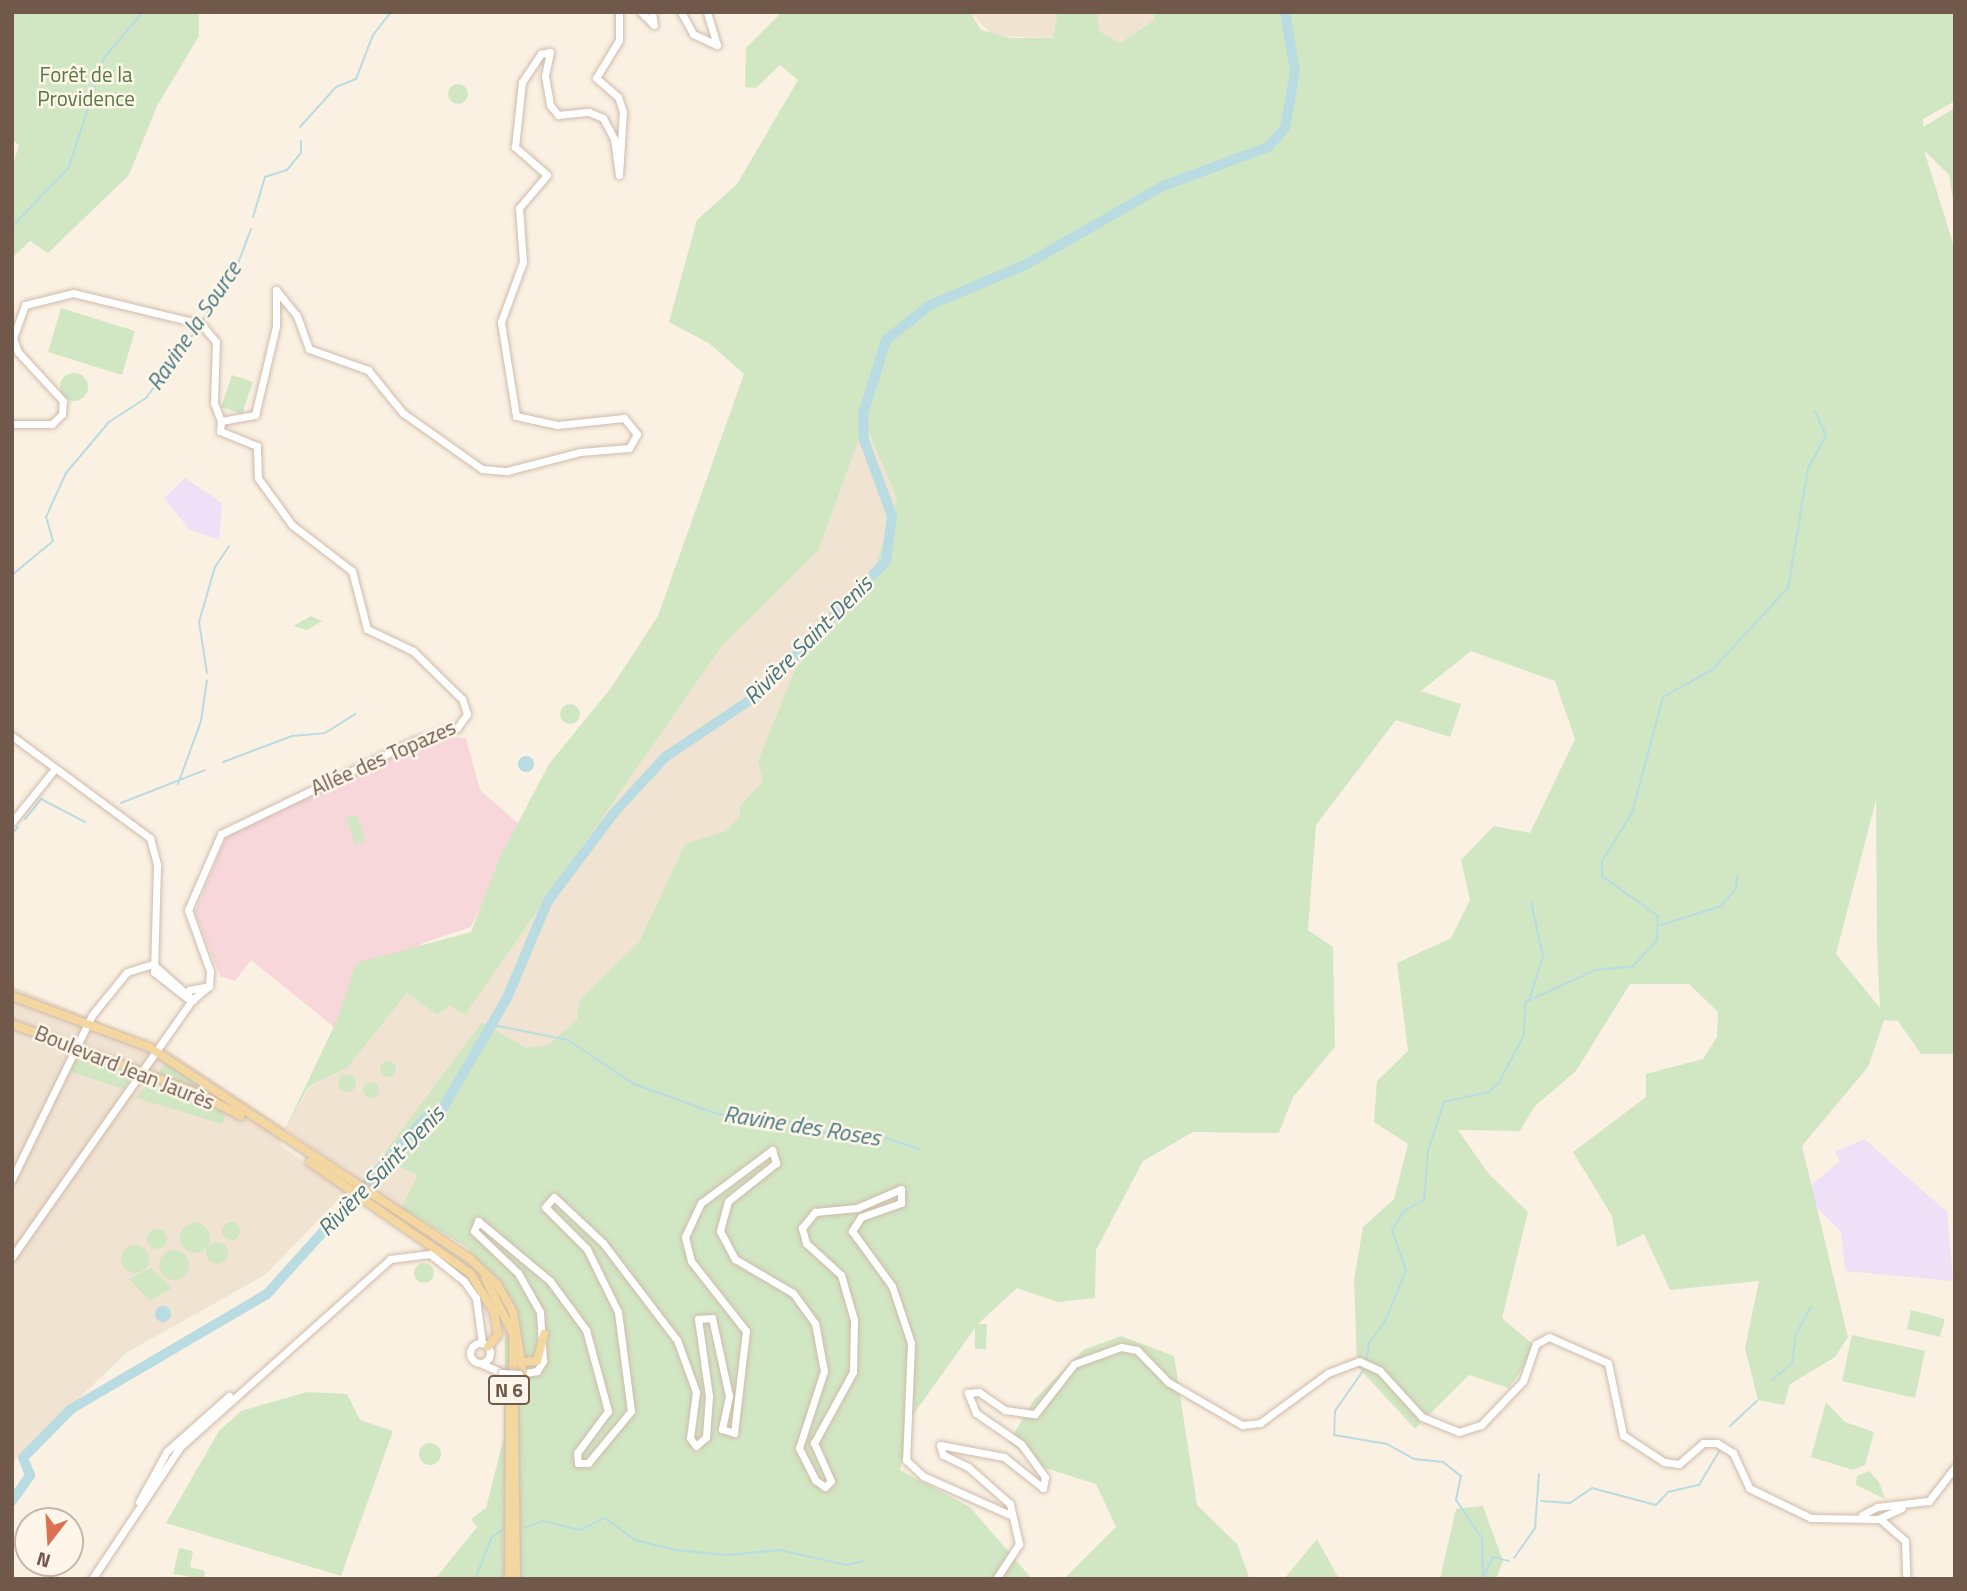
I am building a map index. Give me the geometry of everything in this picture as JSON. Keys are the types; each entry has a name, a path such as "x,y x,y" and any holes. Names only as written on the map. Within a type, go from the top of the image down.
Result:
{"main road":[{"path":"12,424 52,424 64,408 18,352 13,338 25,304 84,294 196,322 208,330 217,348 214,403 221,421 255,415 276,326 276,290 297,316 309,349 368,370 408,417 482,469 506,471 580,452 629,448 638,434 624,418 557,425 516,416 501,322 523,262 519,208 547,175 515,147 525,74 550,52 545,76 550,105 558,115 589,112 603,118 614,139 619,175 623,112 618,97 596,78 619,40 619,12"},
{"path":"642,12 654,24 652,12"},
{"path":"681,12 693,34 717,46 707,12"},
{"name":"Allée des Topazes","path":"209,986 210,971 188,910 221,834 414,741 457,728 467,713 462,699 413,651 371,634 352,571 292,525 258,478 257,446 220,431 221,421"},
{"path":"12,736 53,771 150,838 157,865 153,964 158,977 192,1000"},
{"path":"12,822 53,771"},
{"path":"153,964 189,990 192,1000"},
{"path":"12,1179 88,1022 127,971 153,964"},
{"path":"189,990 209,986"},
{"path":"12,1257 192,1000 209,986"},
{"name":"Boulevard Jean Jaurès","path":"12,996 88,1022 157,1051 239,1112"},
{"name":"Boulevard Jean Jaurès","path":"12,1024 143,1072 239,1112"},
{"name":"N 6","path":"239,1112 427,1235 488,1282 513,1334 516,1579"},
{"path":"427,1235 482,1286 497,1328 471,1356 480,1363 501,1373 521,1374 540,1367 544,1334 532,1292 474,1231 475,1222 486,1223 550,1281 586,1330 608,1405 604,1422 576,1456 585,1465 624,1424 633,1399 618,1312 587,1249 548,1211 546,1201 554,1197 603,1243 677,1340 696,1392 690,1438 696,1446 706,1437 709,1396 706,1343 697,1323 702,1315 712,1318 729,1396 722,1429 734,1433 746,1331 691,1261 685,1237 701,1203 772,1150 776,1163 728,1201 720,1231 735,1259 793,1293 815,1323 824,1371 799,1447 818,1484 828,1486 832,1478 816,1458 814,1443 853,1372 854,1320 841,1275 806,1243 802,1228 815,1212 857,1208 901,1189 901,1203 861,1217 852,1231 892,1286 911,1343 906,1460 923,1476 1010,1515"},
{"path":"427,1235 496,1284 513,1312 524,1362 521,1374"},
{"name":"N 6","path":"427,1235 487,1284 505,1323 509,1579"},
{"path":"92,1579 136,1509 180,1447 257,1375 390,1259 408,1252 430,1254 471,1288 481,1346 501,1373"},
{"path":"524,1362 537,1362 544,1334"},
{"path":"996,1579 1018,1544 1010,1515 1010,1504 939,1451 948,1442 1000,1455 1034,1487 1045,1486 1021,1444 970,1406 971,1391 1000,1409 1035,1414 1074,1364 1127,1347 1168,1381 1251,1426 1328,1373 1366,1362 1422,1417 1467,1432 1481,1425 1523,1381 1536,1344 1549,1337 1612,1368 1613,1408 1634,1446 1675,1465 1703,1443 1721,1443 1733,1453 1749,1488 1765,1498 1818,1519 1878,1514 1936,1496 1955,1467"},
{"path":"480,1363 489,1357"},
{"path":"1878,1514 1905,1541 1906,1579"}],"shaded area":[{"path":"970,12 1058,12 1058,30 1053,38 993,36"},
{"path":"1098,12 1153,12 1154,20 1120,43 1099,31"},
{"path":"869,433 897,499 869,587 795,669 758,761 763,781 739,807 740,816 726,831 685,844 639,942 579,1000 577,1020 548,1045 526,1048 482,1022 381,1160 419,1175 401,1208 285,1129 280,1145 346,1192 265,1275 126,1353 12,1463 12,986 168,1050 285,1128 310,1086 347,1068 407,993 437,1015 450,1006 465,1015 722,646 818,551 859,438"},
{"path":"185,478 222,503 219,540 189,529 164,498"},
{"path":"443,737 466,738 480,790 520,825 471,927 423,943 362,987 334,1027 251,960 235,981 220,976 195,912 226,837 406,750"},
{"path":"1864,1139 1947,1212 1953,1281 1845,1271 1841,1232 1802,1193 1840,1161 1835,1152"}],"green space":[{"name":"Forêt de la Providence","path":"12,12 199,12 199,36 157,106 129,175 48,253 30,241 12,258 12,168 19,145 12,140"},
{"path":"782,12 970,12 981,30 1010,38 1053,38 1058,12 1098,12 1099,31 1120,43 1154,20 1153,12 1955,12 1955,101 1923,119 1923,127 1955,108 1955,213 1949,175 1924,150 1955,250 1955,1054 1921,1054 1898,1021 1884,1020 1868,1067 1802,1146 1848,1337 1835,1357 1790,1384 1784,1405 1758,1400 1745,1348 1759,1281 1670,1290 1644,1234 1617,1247 1612,1216 1573,1152 1646,1097 1646,1074 1703,1059 1717,1037 1718,1012 1689,984 1630,984 1576,1071 1535,1106 1520,1131 1458,1130 1488,1173 1528,1212 1502,1318 1537,1348 1509,1388 1469,1375 1415,1429 1357,1366 1354,1280 1363,1227 1394,1199 1408,1144 1374,1122 1377,1081 1408,1051 1397,963 1451,938 1470,900 1461,860 1494,826 1530,833 1575,739 1555,681 1471,651 1421,691 1461,704 1450,737 1396,720 1316,825 1308,930 1333,947 1335,1047 1293,1097 1279,1133 1193,1132 1143,1161 1096,1250 1095,1298 1058,1302 1017,1288 978,1324 987,1324 986,1349 975,1349 975,1328 913,1415 900,1470 970,1507 1032,1579 435,1579 477,1527 471,1519 486,1508 504,1437 505,1327 468,1248 401,1208 418,1175 380,1159 482,1022 526,1048 548,1045 577,1020 579,1000 639,942 685,844 726,831 740,816 739,807 763,781 758,761 795,669 869,586 897,499 869,433 859,439 818,551 722,646 465,1015 450,1006 437,1015 407,993 347,1068 309,1086 285,1129 338,1018 356,963 471,932 499,859 549,764 611,688 658,616 744,374 710,344 669,322 697,220 737,184 798,80 780,65 756,88 745,87 746,48","holes":["1876,800 1880,1008 1836,954"]},
{"path":"458,84 465,87 468,94 465,101 458,104 451,101 448,94 451,87"},
{"path":"61,308 135,331 122,375 48,352"},
{"path":"74,373 84,377 88,387 84,397 74,401 64,397 60,387 64,377"},
{"path":"232,375 253,382 242,414 221,407"},
{"path":"311,616 322,621 307,630 293,626"},
{"path":"570,704 577,707 580,714 577,721 570,724 563,721 560,714 563,707"},
{"path":"357,815 365,841 355,844 346,818"},
{"path":"75,1056 130,1077 124,1089 67,1071"},
{"path":"385,1061 391,1061 396,1069 394,1075 385,1077 380,1072 380,1066"},
{"path":"166,1062 207,1092 157,1075"},
{"path":"343,1074 351,1074 356,1083 354,1090 343,1092 338,1087 338,1079"},
{"path":"368,1082 374,1082 379,1090 377,1096 368,1098 363,1093 363,1087"},
{"path":"148,1083 207,1103 226,1114 222,1124 136,1098"},
{"path":"227,1222 235,1222 240,1231 238,1238 227,1240 222,1235 222,1227"},
{"path":"195,1223 206,1227 210,1238 206,1249 195,1253 184,1249 180,1238 184,1227"},
{"path":"157,1229 164,1232 167,1239 164,1246 157,1249 150,1246 147,1239 150,1232"},
{"path":"217,1242 225,1245 228,1253 225,1261 217,1264 209,1261 206,1253 209,1245"},
{"path":"135,1245 145,1249 149,1259 145,1269 135,1273 125,1269 121,1259 125,1249"},
{"path":"174,1250 185,1254 189,1265 185,1276 174,1280 163,1276 159,1265 163,1254"},
{"path":"424,1263 431,1266 434,1273 431,1280 424,1283 417,1280 414,1273 417,1266"},
{"path":"151,1268 172,1288 150,1301 129,1279"},
{"path":"1911,1310 1945,1319 1940,1337 1907,1329"},
{"path":"1852,1335 1925,1351 1915,1398 1842,1381"},
{"path":"1121,1336 1174,1356 1197,1505 1237,1544 1250,1579 1064,1579 1116,1527 1096,1484 1039,1466 1009,1442 1033,1401 1083,1350"},
{"path":"307,1392 347,1394 360,1420 393,1431 341,1576 166,1523 219,1431 241,1411"},
{"path":"1826,1402 1845,1422 1874,1432 1865,1465 1853,1470 1811,1457"},
{"path":"430,1443 438,1446 441,1454 438,1462 430,1465 422,1462 419,1454 422,1446"},
{"path":"1869,1471 1879,1482 1885,1499 1856,1485 1857,1476"},
{"path":"1483,1506 1503,1561 1496,1579 1440,1579 1456,1509"},
{"path":"1317,1539 1339,1579 1284,1579"},
{"path":"179,1548 193,1551 190,1567 205,1571 204,1579 173,1574"}],"water":[{"path":"526,756 532,758 532,770 526,772 520,770 518,764 520,758"},
{"path":"163,1306 171,1314 163,1322 155,1314"}],"waterway":[{"path":"12,227 69,167 104,58 143,12"},
{"name":"Ravine la Source","path":"300,127 336,87 356,79 373,35 391,12"},
{"name":"Rivière Saint-Denis","path":"12,1501 30,1475 23,1458 71,1409 267,1294 427,1116 443,1108 507,998 548,901 613,814 665,757 759,694 886,561 892,516 864,440 863,414 886,340 930,305 1025,265 1163,186 1268,147 1285,128 1295,71 1285,12"},
{"name":"Ravine la Source","path":"253,217 265,177 287,170 301,153 301,141"},
{"name":"Ravine la Source","path":"202,321 234,274 251,229"},
{"name":"Ravine la Source","path":"12,575 53,541 46,517 66,473 109,422 146,398 199,326"},
{"path":"1366,1362 1369,1343 1385,1322 1406,1270 1392,1230 1404,1211 1424,1200 1428,1151 1444,1102 1489,1092 1498,1084 1524,1035 1525,1002 1596,970 1633,966 1657,940 1658,916 1602,876 1602,861 1632,813 1663,697 1712,670 1788,588 1808,468 1826,435 1815,411"},
{"path":"207,673 199,622 215,567 229,546"},
{"path":"178,784 201,721 207,680"},
{"path":"223,762 292,736 325,733 355,714"},
{"path":"121,803 205,770"},
{"path":"25,819 41,799 85,822"},
{"path":"12,834 18,827"},
{"path":"1661,925 1721,906 1736,889 1737,876"},
{"path":"1529,1001 1543,956 1531,902"},
{"name":"Ravine des Roses","path":"493,1025 568,1040 634,1084 718,1114 795,1123 817,1133 864,1131 919,1149"},
{"path":"1772,1380 1792,1363 1796,1334 1811,1307"},
{"path":"1365,1368 1335,1411 1334,1435 1387,1444 1414,1459 1443,1462 1461,1476 1456,1500 1482,1538 1483,1579"},
{"path":"1730,1426 1757,1401"},
{"path":"1541,1501 1570,1503 1592,1488 1656,1505 1668,1492 1699,1485 1720,1450"},
{"path":"1514,1558 1535,1528 1539,1474"},
{"path":"524,1528 543,1521 580,1530 605,1518 635,1540 675,1550 726,1555 780,1550 846,1565 864,1561"},
{"path":"475,1579 492,1537 503,1529"},
{"path":"1484,1575 1493,1557 1509,1561"}]}
